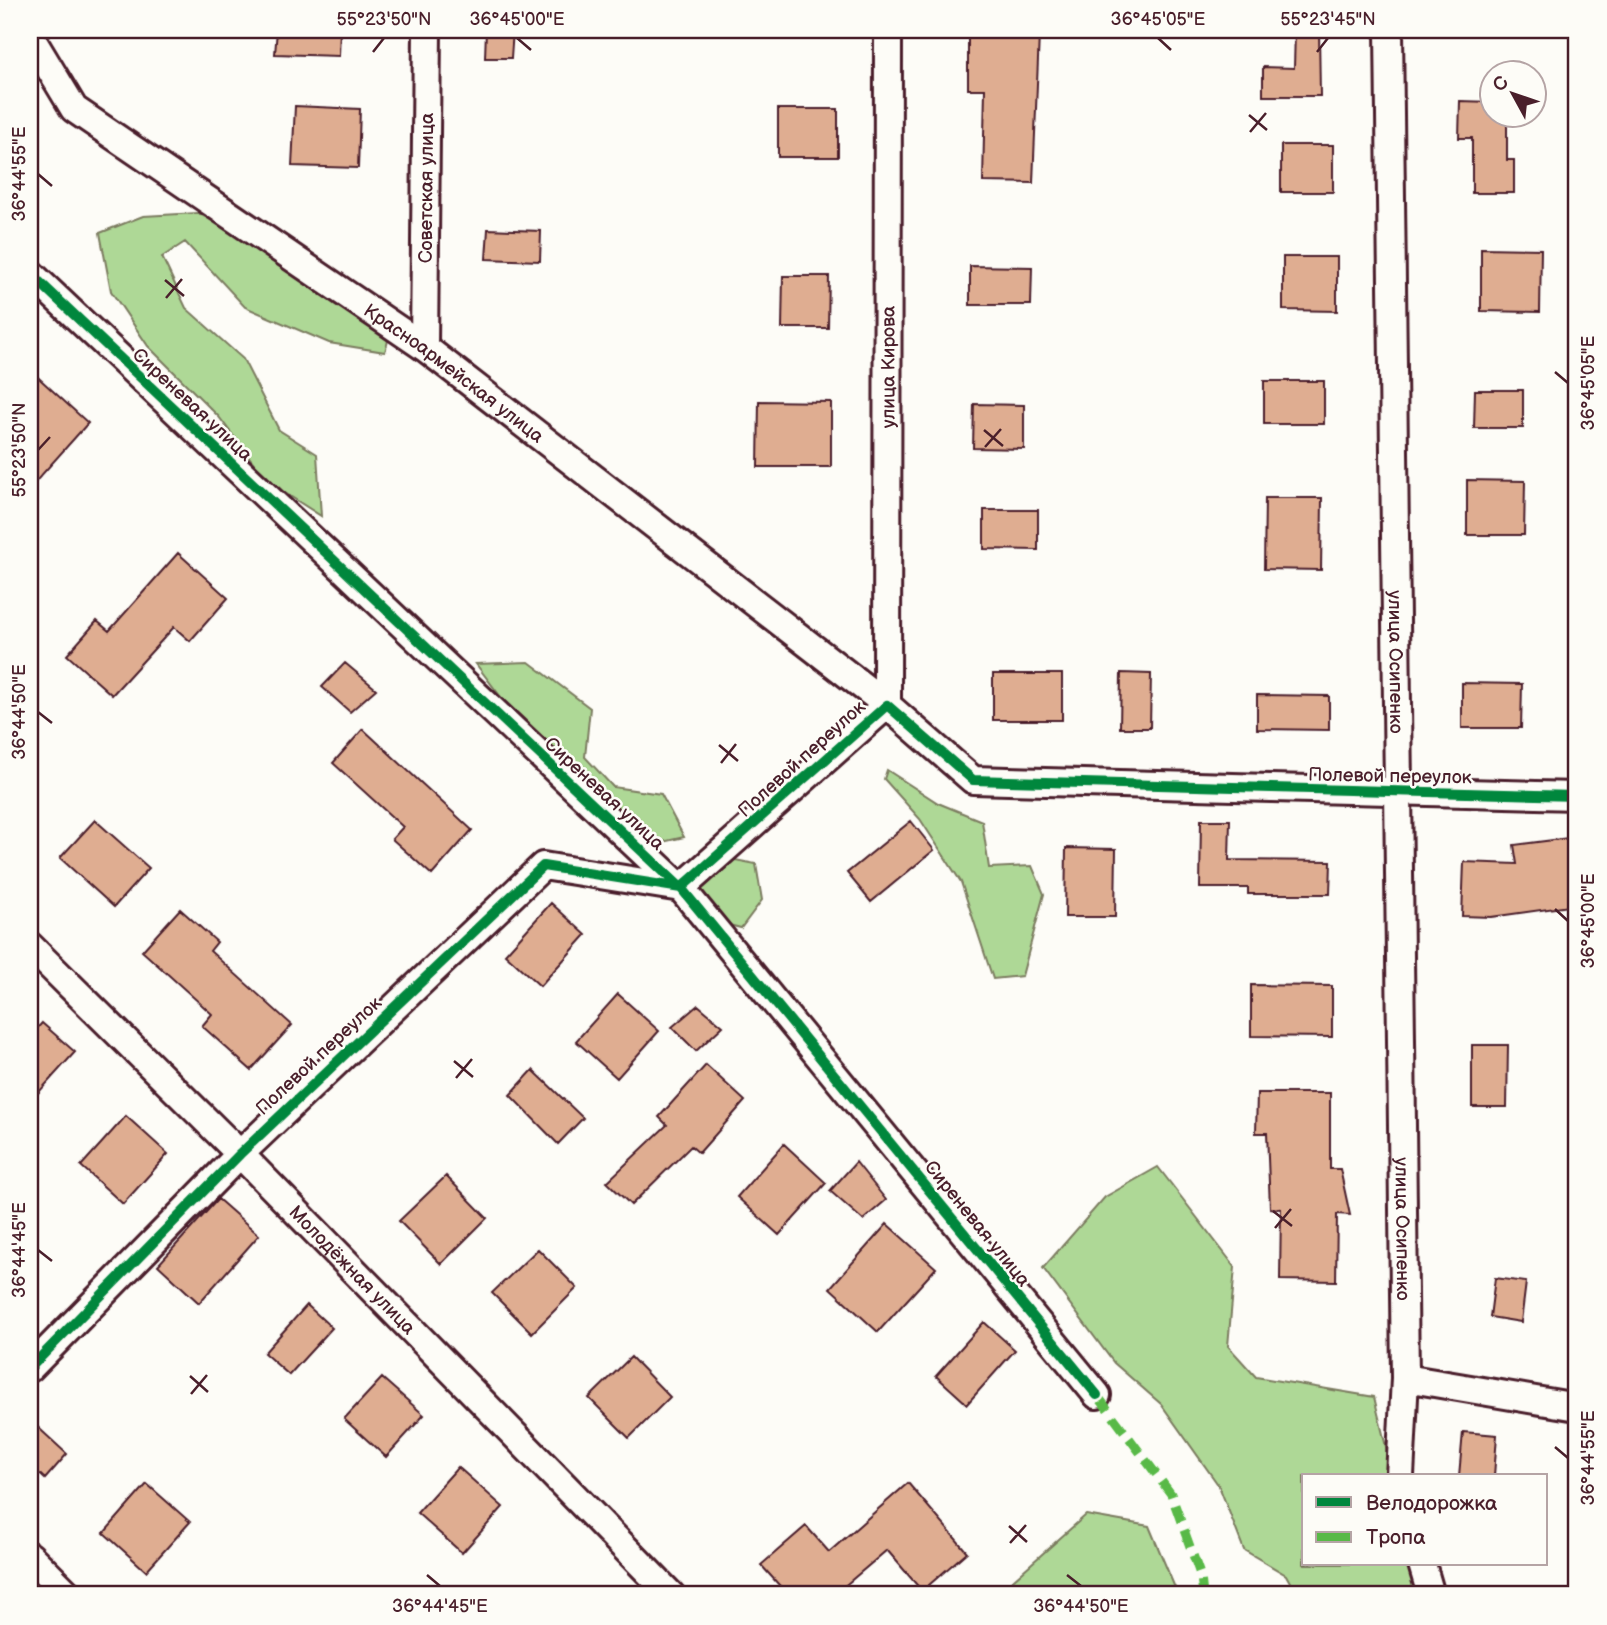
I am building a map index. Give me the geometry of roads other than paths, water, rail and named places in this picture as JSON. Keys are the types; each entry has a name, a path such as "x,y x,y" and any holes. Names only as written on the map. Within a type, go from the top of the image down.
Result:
{"street":[{"name":"Советская улица","path":"424,347 427,30"},
{"name":"улица Кирова","path":"887,705 888,30"},
{"name":"улица Осипенко","path":"1390,30 1396,793 1405,1378 1400,1474"},
{"name":"Красноармейская улица","path":"30,36 75,109 424,347 887,705"},
{"name":"Сиреневая улица","path":"30,273 681,888 1097,1395"},
{"name":"Полевой переулок","path":"240,1154 543,866 681,888 887,705 973,780 1577,796"},
{"name":"Молодёжная улица","path":"30,946 240,1154 671,1595"},
{"path":"30,1368 240,1154"},
{"path":"1405,1378 1577,1408"},
{"path":"30,1556 69,1595"},
{"path":"1423,1566 1431,1595"}]}
